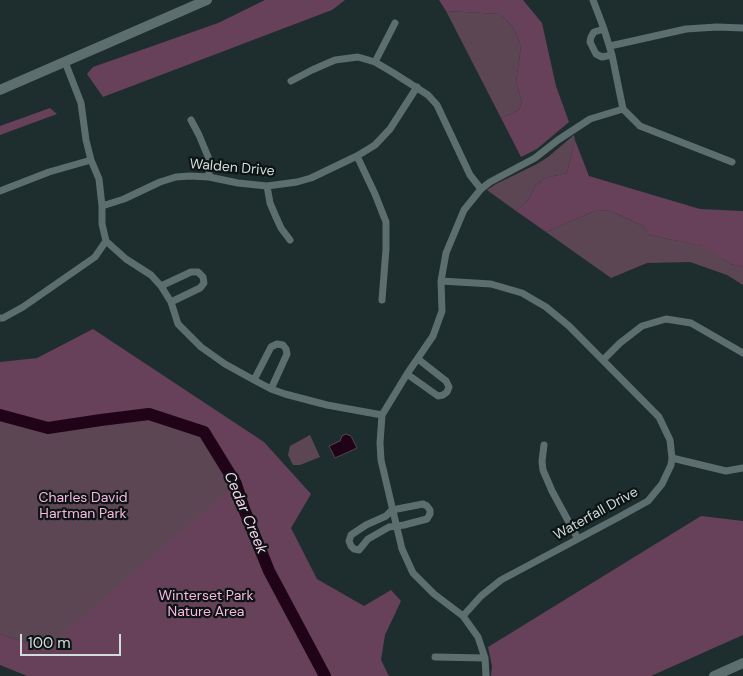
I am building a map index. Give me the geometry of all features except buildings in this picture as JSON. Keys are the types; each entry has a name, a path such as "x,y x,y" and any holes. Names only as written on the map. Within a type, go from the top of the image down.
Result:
{"street":[{"path":"0,90 207,0"},
{"path":"593,0 610,46 623,109 640,126 732,162"},
{"path":"375,62 395,23"},
{"path":"610,46 686,29 717,26 743,28"},
{"path":"604,29 594,32 590,37 590,42 596,54 602,57 612,55"},
{"path":"291,81 335,60 358,57 375,62 417,87 437,105 470,175 481,189"},
{"path":"65,62 81,103 86,140 91,160 99,179 102,224 106,241 126,259 151,275 162,286 178,324 201,347 225,364 271,389 327,405 382,415"},
{"name":"Walden Drive","path":"102,206 124,199 160,182 176,177 209,177 267,186 311,178 375,145 390,129 417,87"},
{"path":"486,676 485,658 478,637 463,616 434,594 413,573 402,549 381,460 382,415 433,336 442,311 441,281 446,253 464,210 481,189 490,182 535,158 590,119 623,109"},
{"path":"191,120 209,159 209,177"},
{"path":"356,156 375,194 386,222 382,300"},
{"path":"0,191 48,172 91,160"},
{"path":"267,186 270,203 281,228 290,240"},
{"path":"0,318 23,307 95,257 106,241"},
{"path":"162,286 191,272 198,272 203,277 204,283 200,288 170,302"},
{"path":"441,281 491,284 522,293 546,307 569,326 659,417 670,440 672,458 726,471 743,468"},
{"path":"603,360 620,343 642,326 666,319 691,323 743,353"},
{"path":"254,380 271,347 277,344 282,345 286,349 287,354 271,389"},
{"path":"407,374 438,396 447,392 449,387 446,381 418,359"},
{"path":"544,445 543,470 578,539"},
{"name":"Waterfall Drive","path":"463,616 481,596 501,580 648,500 662,484 672,458"},
{"path":"423,504 430,510 430,514 426,519 420,521 397,527 389,527 368,539 359,550 351,546 349,541 350,535 386,516 392,510 423,504"},
{"path":"435,657 485,658"},
{"path":"714,676 743,663"}],"green space":[{"path":"265,0 345,0 332,10 103,97 87,74 93,67 218,23"},
{"path":"439,0 523,0 542,23 556,86 569,122 537,149 521,157 501,118 519,110 522,101 516,83 521,46 513,27 500,14 446,11"},
{"path":"446,11 500,14 513,27 521,46 516,83 522,101 519,110 501,118"},
{"path":"50,108 57,114 0,135 0,126"},
{"path":"574,135 575,140 567,173 545,178 535,186 529,199 516,211 487,190 537,164"},
{"path":"575,140 589,176 700,209 743,211 743,267 730,264 702,246 649,235 643,226 611,211 597,210 546,232 516,211 529,199 535,186 545,178 567,173"},
{"path":"597,210 611,211 643,226 649,235 703,246 730,264 743,267 743,285 727,275 690,262 647,263 611,278 546,232"},
{"path":"93,329 264,442 311,494 291,528 317,579 364,606 391,590 401,601 385,635 381,660 389,676 329,676 271,570 238,482 208,432 202,428 151,410 143,409 52,424 0,411 0,362 37,358"},
{"name":"Charles David Hartman Park","path":"149,414 204,432 236,484 258,551 325,676 100,676 46,649 0,634 0,417 48,428"},
{"path":"310,435 320,457 300,465 293,465 288,455 290,446"},
{"name":"Winterset Park Nature Area","path":"234,485 256,552 322,676 27,676 0,665 0,634 46,649"},
{"path":"701,516 743,521 743,635 651,676 491,676 492,666 488,647"}],"shaded area":[{"path":"346,434 351,436 357,448 335,458 329,446 340,441 342,436"}],"waterway":[{"name":"Cedar Creek","path":"0,415 48,428 149,414 204,432 236,484 269,571 325,676"}]}
